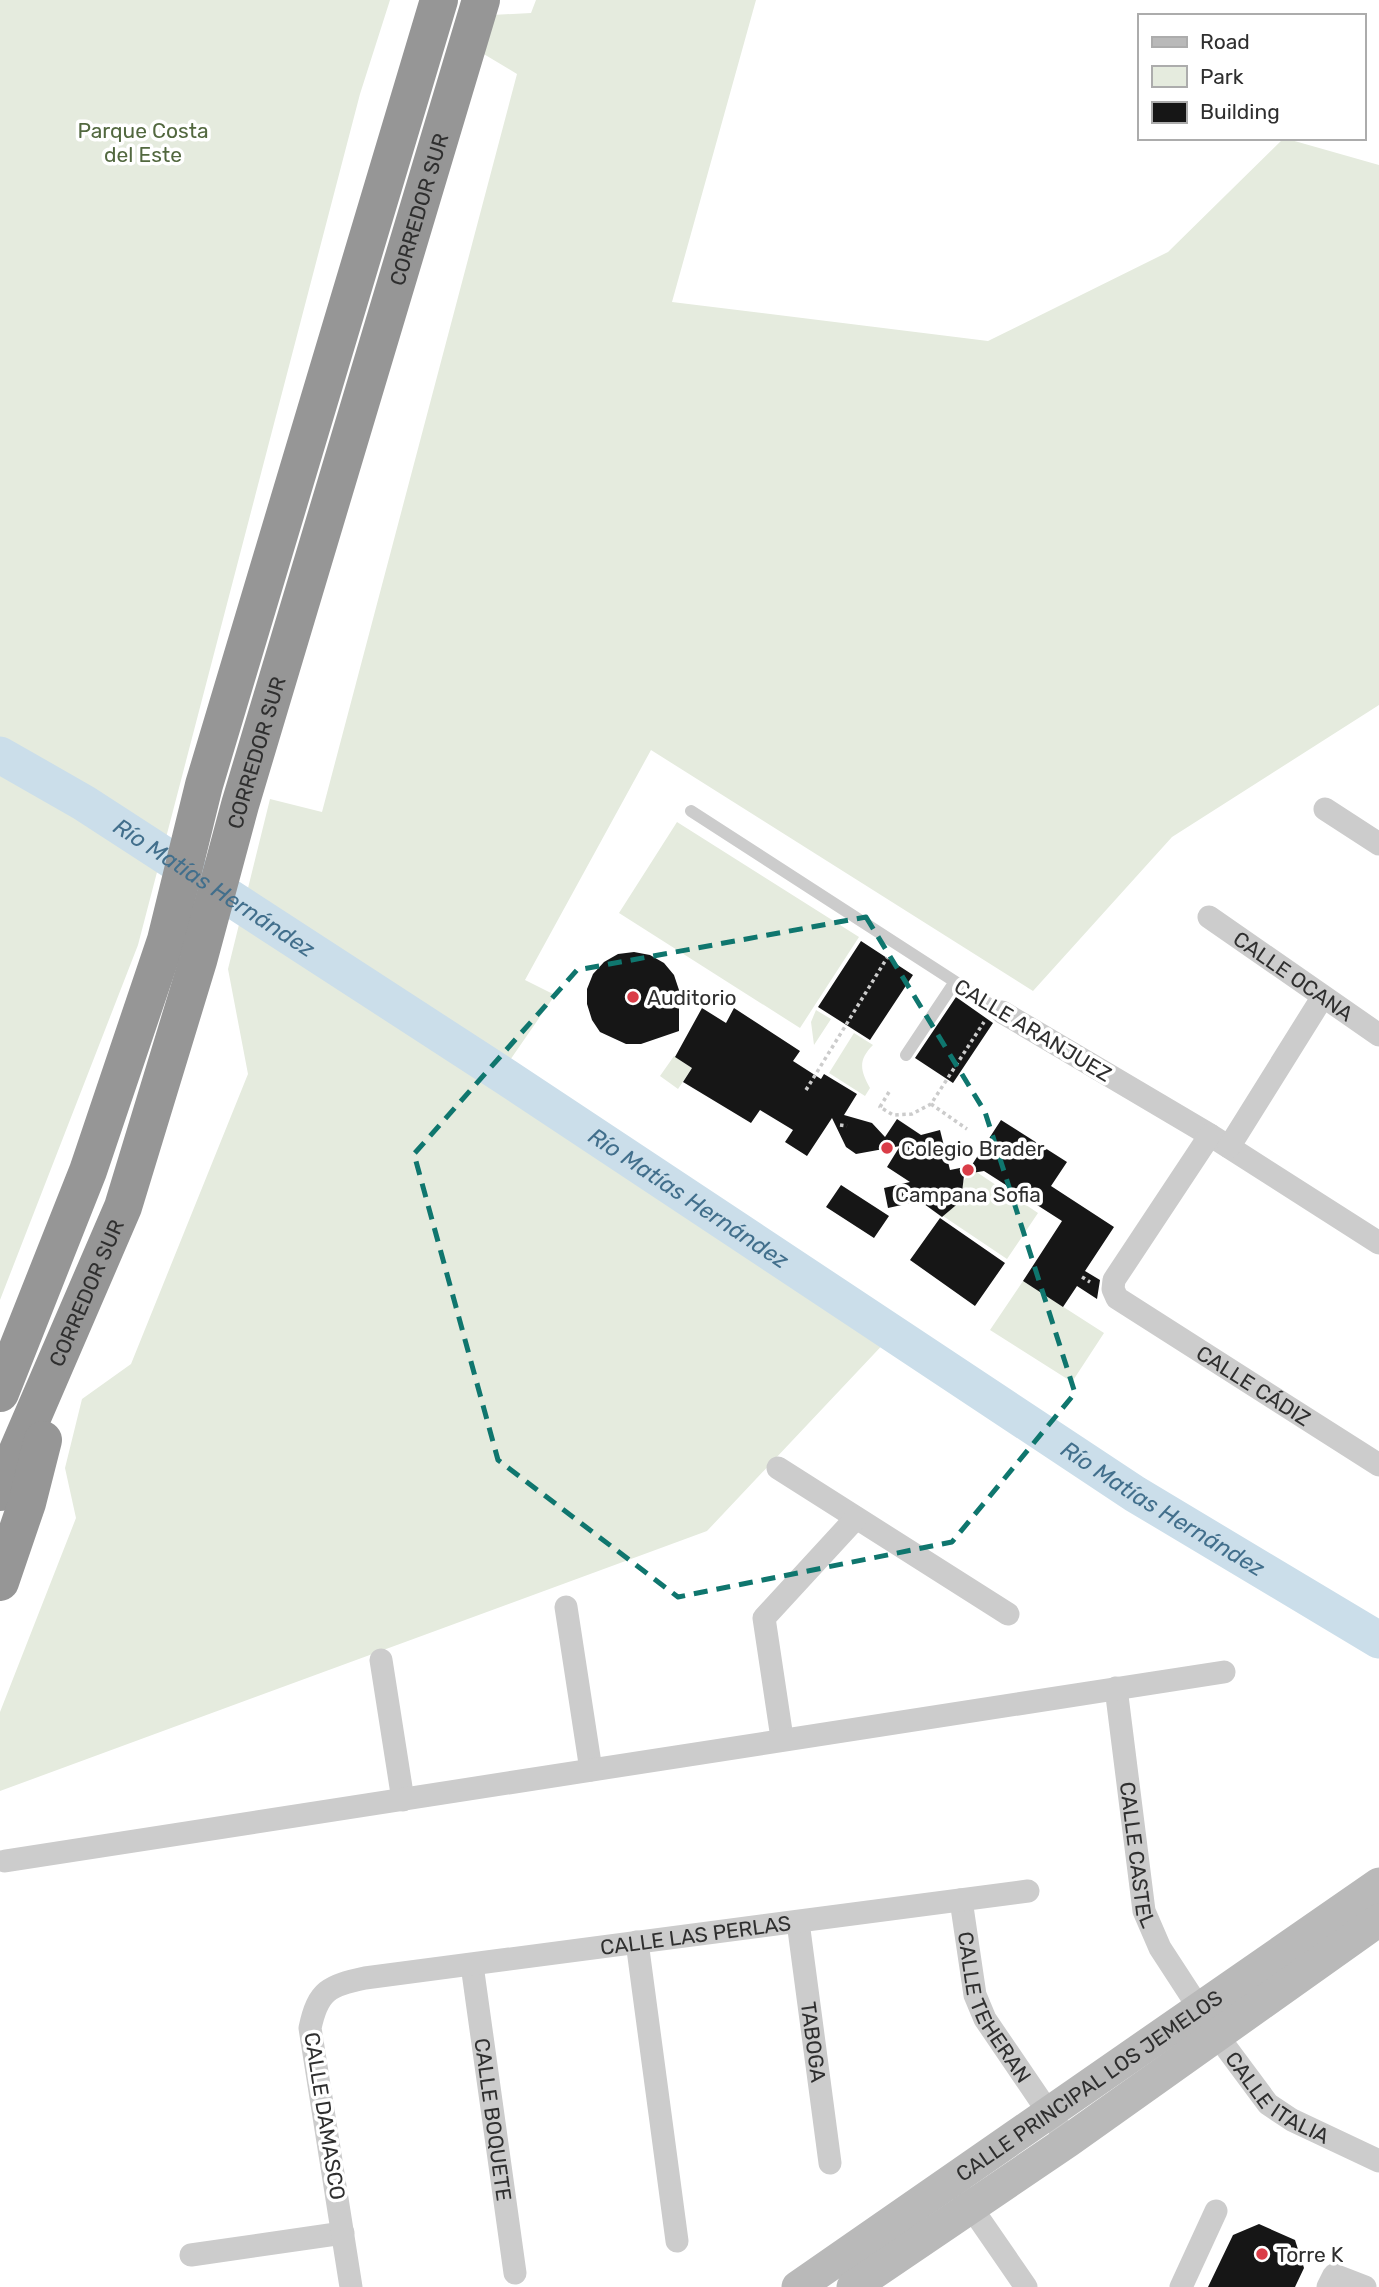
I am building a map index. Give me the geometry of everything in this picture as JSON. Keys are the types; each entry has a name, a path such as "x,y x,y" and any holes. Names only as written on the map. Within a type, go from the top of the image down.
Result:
{"highway":[{"name":"CORREDOR SUR","path":"0,1393 88,1171 166,940 204,785 439,0"},
{"name":"CORREDOR SUR","path":"0,1492 123,1207 198,961 240,804 481,0"},
{"path":"0,1582 27,1503 73,1328"}],"main road":[{"name":"CALLE PRINCIPAL LOS JEMELOS","path":"853,2287 1068,2141 1208,2021 1379,1884"},
{"name":"CALLE PRINCIPAL LOS JEMELOS","path":"798,2287 1048,2113 1379,1920"}],"street":[{"path":"1325,810 1379,844"},
{"name":"CALLE OCANA","path":"1209,917 1322,998 1379,1035"},
{"path":"1220,1141 1322,998"},
{"name":"CALLE ARANJUEZ","path":"995,1014 1220,1141 1379,1243"},
{"name":"CALLE CÁDIZ","path":"1220,1141 1114,1280 1113,1289 1117,1298 1379,1465"},
{"path":"778,1468 1008,1614"},
{"path":"782,1738 764,1618 856,1518"},
{"path":"566,1607 592,1770"},
{"path":"381,1660 403,1800"},
{"path":"5,1861 782,1738 1224,1672"},
{"name":"CALLE CASTEL","path":"1116,1688 1144,1911 1160,1948 1208,2021"},
{"name":"CALLE LAS PERLAS","path":"365,1978 1028,1891"},
{"name":"CALLE TEHERAN","path":"961,1900 975,1995 985,2019 1068,2141"},
{"name":"TABOGA","path":"798,1922 830,2163"},
{"path":"637,1942 677,2241"},
{"name":"CALLE BOQUETE","path":"472,1965 515,2273"},
{"name":"CALLE DAMASCO","path":"351,2287 310,2028 316,2001 335,1985 365,1978"},
{"name":"CALLE ITALIA","path":"1208,2021 1268,2104 1292,2120 1379,2161"},
{"path":"952,2181 1026,2287"},
{"path":"1181,2287 1216,2211"},
{"path":"191,2255 343,2233"},
{"path":"1328,2287 1334,2275 1365,2287"}],"lane":[{"name":"CALLE ARANJUEZ","path":"691,811 954,984 995,1014"},
{"path":"906,1055 954,984"}],"path":[{"path":"806,1090 887,958"},
{"path":"889,1092 880,1107 893,1115 912,1114 931,1104 995,1014"},
{"path":"931,1104 967,1129"},
{"path":"840,1125 847,1126"},
{"path":"1082,1277 1090,1282"}],"highlighted area":[{"path":"866,917 985,1112 1075,1393 952,1542 678,1597 498,1460 414,1154 577,970"}],"green space":[{"name":"Parque Costa del Este","path":"0,0 390,0 360,94 138,945 0,1300"},
{"path":"536,0 756,0 672,302 988,341 1168,252 1282,140 1291,140 1379,165 1379,705 1172,837 1033,991 651,750 525,980 555,995 497,1079 890,1337 707,1531 0,1791 0,1712 76,1518 65,1468 82,1399 131,1364 248,1074 228,969 270,799 322,812 517,74 472,47 474,16 531,13"},
{"path":"677,822 859,937 800,1028 619,913"},
{"path":"816,1010 831,1019 814,1045 811,1022"},
{"path":"854,1033 873,1045 862,1065 870,1088 865,1096 829,1073"},
{"path":"674,1056 692,1068 678,1089 660,1076"},
{"path":"972,1169 1038,1213 1007,1259 943,1216 961,1201 963,1182"},
{"path":"1023,1281 1104,1333 1072,1382 990,1330"}],"building":[{"path":"861,941 913,975 870,1040 818,1007"},
{"name":"Auditorio","path":"634,952 650,955 664,963 674,975 679,990 679,1031 641,1044 626,1044 600,1032 592,1020 587,1004 587,989 593,974 604,962 618,954"},
{"path":"956,997 993,1023 953,1083 915,1058"},
{"path":"702,1008 726,1023 734,1008 800,1051 793,1061 821,1079 824,1074 857,1094 844,1115 872,1123 885,1137 897,1119 921,1135 940,1130 950,1170 965,1167 961,1201 942,1217 920,1201 888,1208 884,1188 910,1182 887,1167 900,1146 856,1154 846,1147 832,1118 807,1156 785,1142 793,1130 760,1110 751,1123 683,1082 692,1068 675,1057"},
{"path":"1001,1120 1067,1162 1051,1186 1114,1227 1085,1271 1100,1280 1097,1299 1077,1286 1063,1307 1023,1281 1062,1221 984,1171 966,1174"},
{"path":"841,1185 889,1216 874,1238 826,1207"},
{"path":"940,1218 1005,1263 975,1306 910,1260"},
{"name":"Torre K","path":"1259,2224 1295,2240 1304,2268 1295,2287 1208,2287 1233,2235"}],"waterway":[{"name":"Río Matías Hernández","path":"0,755 84,803 506,1077 1135,1494 1379,1640"}],"place":[{"name":"Auditorio","path":"633,997"},
{"name":"Colegio Brader","path":"887,1148"},
{"name":"Campana Sofia","path":"968,1170"},
{"name":"Torre K","path":"1262,2254"}]}
